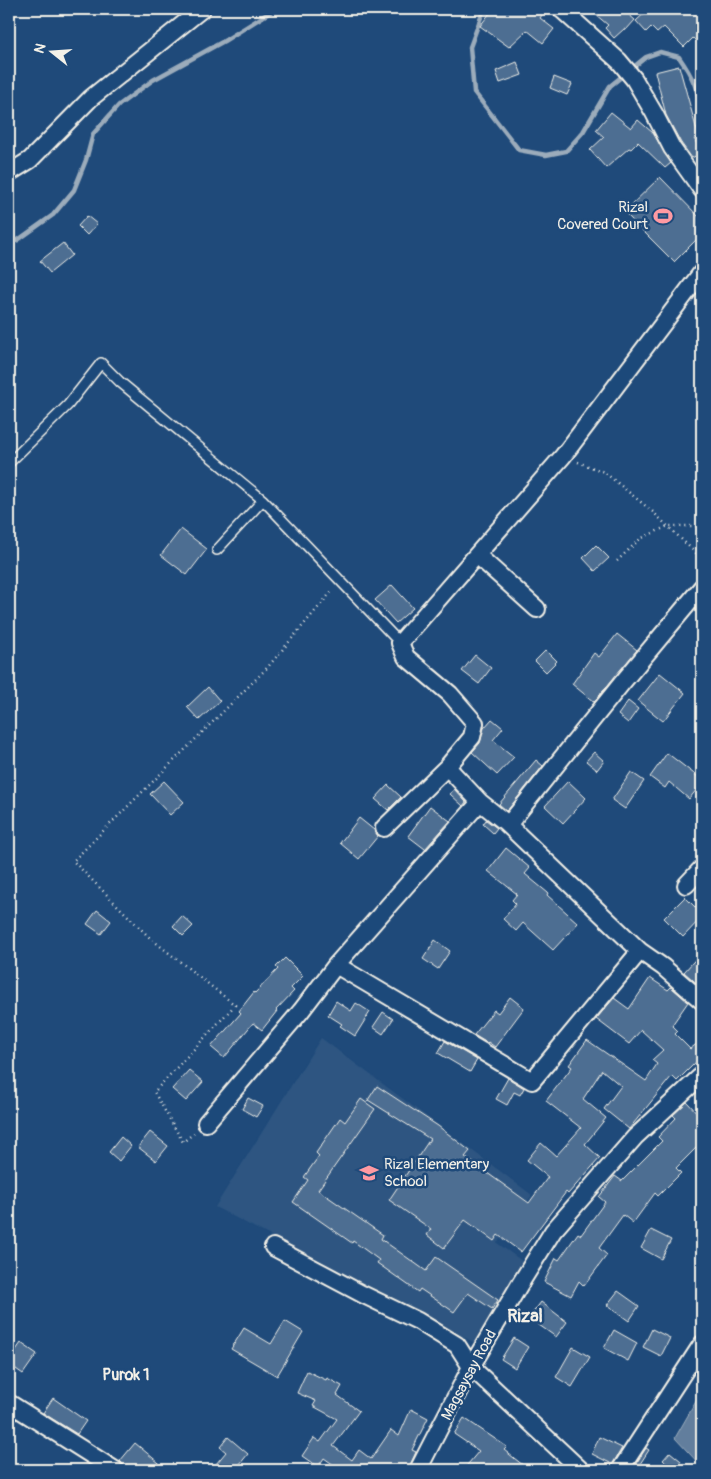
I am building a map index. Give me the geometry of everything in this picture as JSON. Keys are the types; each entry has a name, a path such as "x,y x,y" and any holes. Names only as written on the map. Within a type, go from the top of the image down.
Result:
{"street":[{"path":"9,173 30,160 91,98 202,9"},
{"path":"560,9 619,61 634,79 672,148 702,190"},
{"path":"384,828 447,767 472,737 475,724 450,694 406,657 400,643 563,456 702,272"},
{"path":"477,555 537,609"},
{"path":"508,825 702,587"},
{"path":"447,767 480,802 508,825 640,951 663,967 702,1001"},
{"path":"206,1123 301,1010 336,964 480,802"},
{"path":"686,886 702,868"},
{"path":"336,964 532,1080 640,951"},
{"name":"Magsaysay Road","path":"418,1470 471,1367 553,1231 635,1137 702,1075"},
{"path":"273,1247 418,1321 457,1345 471,1367 581,1470"},
{"path":"620,1470 702,1344"},
{"path":"9,1403 114,1470"}],"lane":[{"path":"9,463 68,405 100,363 120,382 263,500 400,643"},
{"path":"217,550 263,500"}],"path":[{"path":"563,456 604,472 653,512 702,559"},
{"path":"617,561 640,539 668,526 702,526"},
{"path":"206,1123 183,1142 154,1092 235,1005 150,938 73,861 267,668 341,581"}],"shaded area":[{"name":"Rizal Elementary School","path":"321,1038 532,1195 497,1243 522,1261 475,1343 215,1207"},
{"path":"702,1391 702,1467 675,1438"}],"building":[{"path":"493,9 546,9 540,18 554,29 543,43 527,30 509,47 480,26"},
{"path":"589,9 622,9 635,20 626,30 624,29 614,38 605,28 608,25"},
{"path":"649,9 702,9 702,47 693,38 684,47 664,27 657,33 651,27 646,32 636,21"},
{"path":"517,62 522,75 500,83 496,71"},
{"path":"679,66 699,138 694,139 702,152 692,158 681,143 666,115 655,72"},
{"path":"554,77 572,84 567,95 550,88"},
{"path":"611,112 631,128 638,120 653,133 671,163 665,168 638,142 606,168 590,150 604,137 596,130"},
{"name":"Rizal Covered Court","path":"660,177 702,220 702,234 674,262 624,212"},
{"path":"87,216 97,224 87,235 78,226"},
{"path":"63,243 72,255 50,273 40,261"},
{"path":"181,529 207,549 187,575 161,555"},
{"path":"596,545 609,558 595,571 583,558"},
{"path":"392,585 413,608 396,623 375,600"},
{"path":"617,634 637,650 594,702 572,684 594,653 599,657"},
{"path":"546,650 557,661 546,672 535,661"},
{"path":"475,655 491,668 479,684 462,671"},
{"path":"660,673 685,693 663,721 638,701"},
{"path":"208,687 220,701 199,720 187,707"},
{"path":"628,701 638,709 628,723 618,715"},
{"path":"492,719 503,728 493,740 514,757 497,775 472,752 480,743 484,728"},
{"path":"594,752 604,761 597,770 586,761"},
{"path":"667,753 702,780 702,783 689,799 669,782 665,788 650,777"},
{"path":"536,760 543,766 507,811 499,804"},
{"path":"631,772 644,781 625,809 612,800"},
{"path":"164,781 184,802 170,815 150,794"},
{"path":"568,781 586,798 563,823 545,806"},
{"path":"388,785 401,797 388,810 375,799"},
{"path":"454,789 466,802 463,806 450,794"},
{"path":"430,806 450,821 425,849 408,836"},
{"path":"359,818 374,830 378,836 359,859 340,843"},
{"path":"486,820 497,828 493,833 483,824"},
{"path":"506,848 530,868 525,874 548,893 547,895 578,923 553,950 523,923 516,931 503,919 516,904 512,900 517,894 488,871"},
{"path":"685,897 702,914 702,917 683,937 664,918"},
{"path":"97,910 111,921 101,934 87,924"},
{"path":"182,916 193,926 183,936 173,926"},
{"path":"435,940 450,951 438,969 423,959"},
{"path":"702,952 702,988 684,972"},
{"path":"285,958 303,976 291,988 294,991 276,1010 262,1030 253,1023 224,1058 211,1047 241,1013 239,1011 254,992 278,969 276,967"},
{"path":"650,978 668,990 671,987 688,1002 672,1025 678,1031 675,1034 690,1049 702,1040 702,1056 677,1081 672,1076 629,1129 604,1109 621,1086 602,1070 583,1099 606,1118 585,1144 600,1158 568,1194 566,1192 521,1252 498,1235 494,1241 465,1220 444,1248 427,1235 431,1229 389,1200 430,1139 368,1100 377,1086 438,1126 470,1151 465,1157 529,1203 548,1177 527,1160 541,1143 556,1156 581,1128 546,1101 572,1067 569,1065 587,1040 646,1081 657,1064 652,1060 663,1050 641,1030 629,1044 596,1019 614,998 629,1009"},
{"path":"510,997 524,1008 495,1047 474,1035 494,1010 498,1013"},
{"path":"336,1001 351,1011 356,1003 370,1012 355,1036 328,1015"},
{"path":"383,1012 393,1019 383,1034 373,1027"},
{"path":"445,1041 477,1060 470,1072 438,1053"},
{"path":"189,1070 203,1082 186,1101 172,1089"},
{"path":"508,1078 524,1088 520,1095 514,1092 507,1105 496,1099"},
{"path":"248,1098 263,1106 256,1117 242,1109"},
{"path":"361,1099 375,1109 318,1190 383,1235 381,1239 426,1271 436,1257 498,1300 492,1309 468,1293 454,1312 420,1289 418,1292 377,1263 379,1260 353,1241 352,1243 293,1202 308,1180 304,1177 319,1156 316,1153 340,1118 345,1122"},
{"path":"687,1102 702,1118 702,1142 676,1168 681,1173 658,1196 655,1193 633,1223 623,1215 599,1248 607,1255 584,1286 579,1281 571,1296 544,1282 556,1258 559,1260 578,1233 581,1235 605,1202 599,1197 615,1176 622,1181 662,1141 658,1137 676,1118 673,1115"},
{"path":"150,1132 168,1146 156,1161 138,1147"},
{"path":"121,1137 131,1146 119,1161 109,1152"},
{"path":"651,1230 671,1240 661,1259 641,1248"},
{"path":"618,1291 639,1306 629,1321 607,1305"},
{"path":"541,1302 567,1322 556,1337 529,1318"},
{"path":"285,1321 303,1332 277,1376 231,1349 244,1328 271,1344"},
{"path":"652,1329 670,1338 661,1356 643,1347"},
{"path":"614,1330 637,1343 628,1361 604,1348"},
{"path":"514,1338 528,1347 515,1368 501,1359"},
{"path":"21,1343 37,1354 23,1374 9,1364 9,1360"},
{"path":"573,1347 590,1357 572,1387 556,1377"},
{"path":"307,1371 342,1386 337,1395 359,1411 333,1446 352,1460 359,1450 371,1459 391,1430 399,1436 411,1409 428,1418 412,1450 416,1452 408,1470 341,1470 324,1458 318,1467 302,1456 314,1438 320,1442 337,1419 313,1406 316,1401 297,1393"},
{"path":"53,1398 86,1421 77,1434 43,1413"},
{"path":"464,1418 507,1447 504,1450 529,1470 463,1470 479,1451 454,1434"},
{"path":"228,1437 248,1454 235,1470 211,1470 226,1452 220,1447"},
{"path":"599,1437 622,1448 610,1470 606,1470 610,1463 592,1454"},
{"path":"135,1443 159,1463 153,1470 125,1470 124,1465 120,1461"},
{"path":"646,1448 649,1450 636,1470 632,1470"},
{"path":"670,1452 681,1461 674,1470 663,1460"}],"waterway":[{"path":"9,243 18,240 53,215 74,190 86,160 93,134 119,105 153,80 224,41 275,9"},
{"path":"484,9 470,47 474,92 519,150 546,155 566,151 583,132 610,86 646,57 660,52 679,57 694,84 702,114"}],"place":[{"name":"Rizal Covered Court","path":"663,216"},
{"name":"Rizal Elementary School","path":"369,1173"}],"district":[{"name":"Rizal","path":"525,1316"},
{"name":"Purok 1","path":"126,1375"}]}
